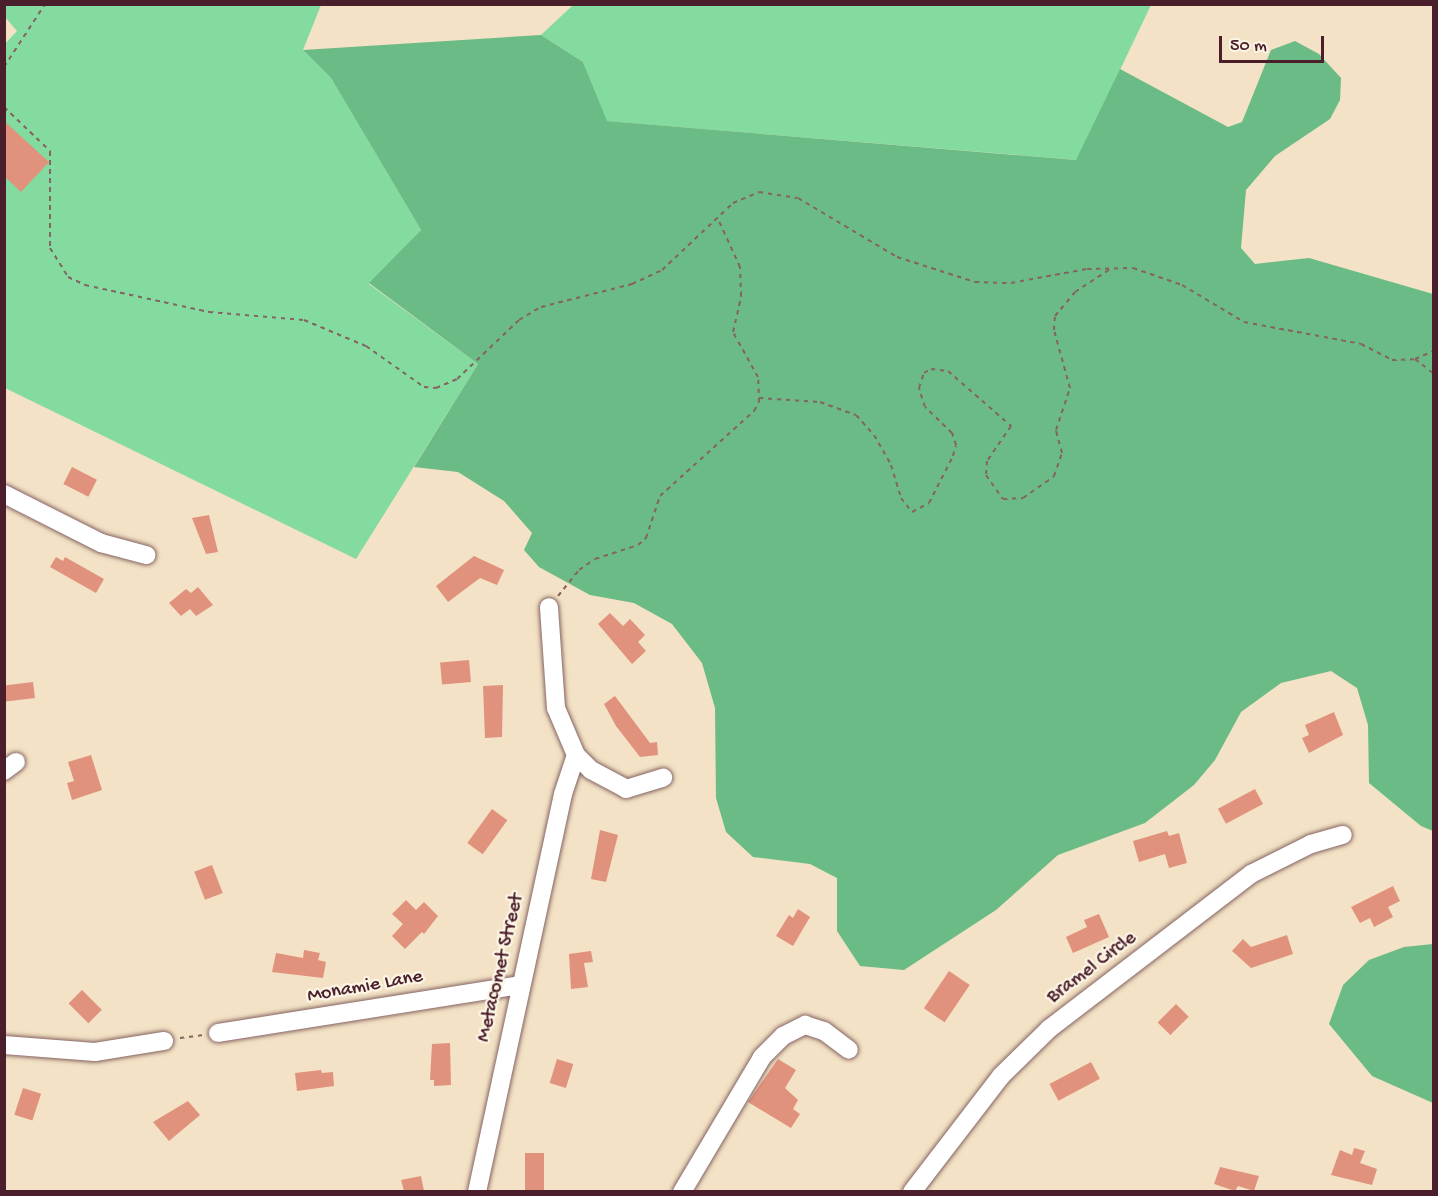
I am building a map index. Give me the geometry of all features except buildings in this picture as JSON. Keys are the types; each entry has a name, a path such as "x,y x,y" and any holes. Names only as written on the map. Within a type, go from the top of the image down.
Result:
{"street":[{"path":"4,494 100,543 146,555"},
{"path":"549,607 556,708 576,755 591,770 626,789 663,777"},
{"name":"Metacomet Street","path":"477,1191 562,794 576,755"},
{"name":"Bramel Circle","path":"912,1191 1001,1076 1049,1029 1251,874 1311,844 1343,835"},
{"name":"Monamie Lane","path":"218,1033 520,985"},
{"path":"682,1191 762,1057 783,1036 805,1025 825,1031 849,1050"},
{"path":"4,1045 95,1052 164,1041"}],"path":[{"path":"4,68 45,4"},
{"path":"4,107 50,151 50,248 68,277 85,285 209,312 304,320 366,346 424,387 436,388 457,379 519,320 541,308 632,284 662,270 746,195 778,193 829,214 852,233 897,257 975,282 1020,282 1113,267 1147,270 1171,280 1244,322 1361,344 1392,360 1415,359 1434,351"},
{"path":"549,607 579,570 595,559 638,545 646,538 660,496 754,411 759,398 758,377 733,332 741,296 740,267 718,219"},
{"path":"759,398 820,402 855,415 874,435 891,465 901,498 912,512 929,503 956,445 948,427 925,407 919,388 924,373 931,369 948,371 1011,426 987,461 986,475 1003,499 1023,498 1054,476 1062,453 1056,430 1070,388 1054,330 1055,316 1075,292 1113,267"},
{"path":"1415,359 1434,374"},
{"path":"164,1041 218,1033"}],"green space":[{"path":"4,5 321,5 303,50 331,78 421,230 369,284 478,364 356,559 5,388 4,45 17,31 5,17"},
{"path":"573,5 1151,5 1077,160 606,121 583,62 541,35"},
{"path":"541,35 583,62 607,121 1076,160 1120,69 1228,127 1242,122 1271,50 1295,41 1319,54 1341,78 1340,100 1330,119 1275,156 1246,190 1241,248 1255,264 1309,258 1433,294 1433,831 1421,826 1369,783 1368,725 1357,688 1331,671 1281,683 1241,712 1215,760 1194,785 1145,823 1058,855 996,910 904,970 860,966 837,931 837,878 810,864 753,857 726,832 716,798 715,708 702,663 672,624 634,603 590,595 539,567 524,550 532,533 504,501 458,472 414,467 478,364 369,283 421,230 331,78 303,50"},
{"path":"1434,944 1433,1103 1372,1076 1329,1024 1343,985 1369,960 1404,947"}]}
